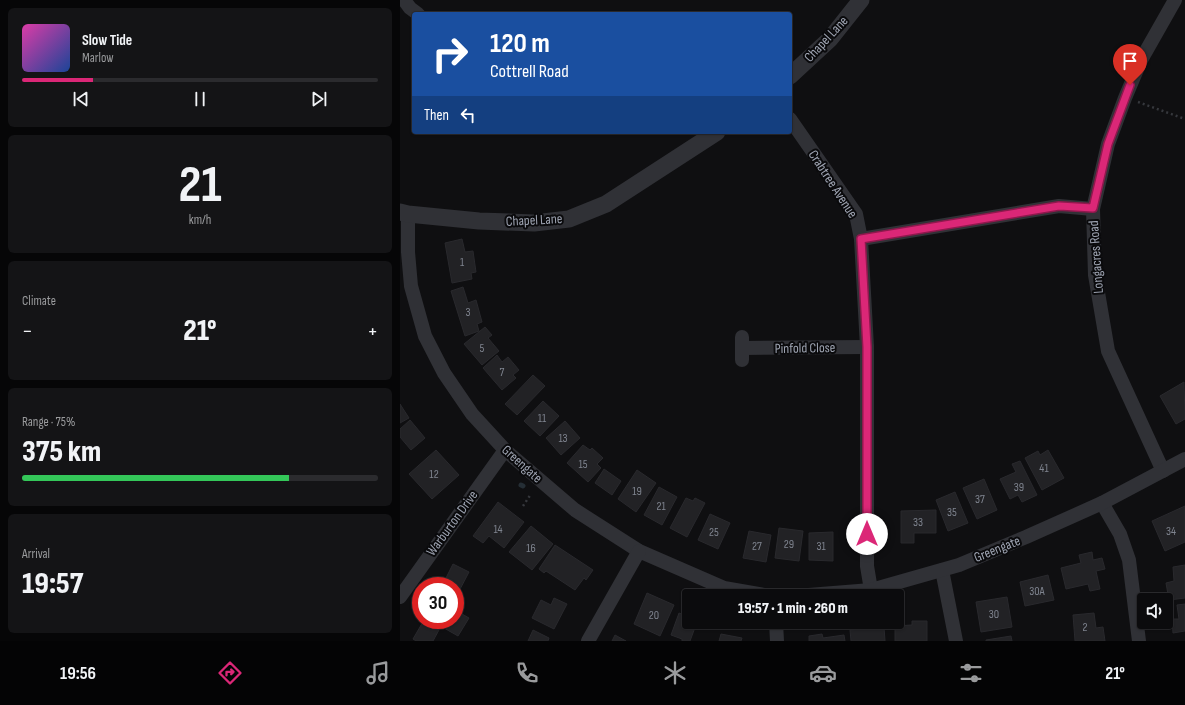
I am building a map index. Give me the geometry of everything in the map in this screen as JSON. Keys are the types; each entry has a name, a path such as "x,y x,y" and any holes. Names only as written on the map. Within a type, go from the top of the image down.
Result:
{"street":[{"path":"404,0 415,12"},
{"name":"Chapel Lane","path":"792,74 830,39 861,0"},
{"name":"Longacres Road","path":"1162,471 1108,351 1095,275 1093,208 1108,144 1125,98 1141,60 1174,0"},
{"name":"Crabtree Avenue","path":"792,122 856,214 861,239 867,347 867,566 871,589"},
{"name":"Chapel Lane","path":"404,213 479,221 534,223 569,219 606,204 707,135"},
{"path":"861,239 1059,206 1093,208"},
{"name":"Greengate","path":"404,213 411,286 425,336 444,373 472,414 505,450 575,510 639,551 724,588 730,589"},
{"name":"Pinfold Close","path":"742,348 867,347"},
{"name":"Warburton Drive","path":"400,597 505,450"},
{"name":"Greengate","path":"875,589 959,565 1020,540 1102,503 1185,459"},
{"path":"1102,503 1120,534 1129,560 1139,641"},
{"path":"588,641 639,551"},
{"path":"942,570 956,641"},
{"path":"776,629 777,641"}],"path":[{"path":"1125,98 1185,119"},
{"path":"523,506 532,494"}],"building":[{"path":"462,239 465,252 473,251 476,272 471,273 472,279 452,283 445,243"},
{"path":"463,287 468,303 476,300 482,322 477,324 479,331 465,336 451,291"},
{"path":"485,327 492,335 488,338 499,351 482,365 464,344"},
{"path":"497,355 502,362 508,357 519,370 513,375 516,378 502,390 483,368"},
{"path":"533,375 545,386 517,415 505,404"},
{"path":"1184,382 1185,419 1176,424 1160,396"},
{"path":"543,401 559,416 540,436 524,421"},
{"path":"400,404 409,418 400,423"},
{"path":"410,420 425,438 411,450 400,437 400,429"},
{"path":"565,421 580,438 561,455 546,438"},
{"path":"583,445 590,450 592,448 603,458 597,464 601,468 588,482 567,463"},
{"path":"436,450 459,475 432,499 409,474"},
{"path":"1048,450 1064,478 1042,490 1025,458 1038,451 1040,455"},
{"path":"1020,461 1037,495 1022,502 1018,495 1010,499 1000,479 1016,472 1012,464"},
{"path":"604,469 621,481 612,495 595,483"},
{"path":"637,470 656,483 636,512 618,499"},
{"path":"984,479 997,510 977,519 963,488"},
{"path":"659,487 677,497 662,525 644,515"},
{"path":"955,492 968,523 948,531 936,500"},
{"path":"686,498 693,501 695,498 705,503 687,537 670,528"},
{"path":"498,502 524,522 504,548 489,536 483,543 473,536"},
{"path":"1185,506 1185,542 1165,551 1152,521"},
{"path":"936,510 936,533 914,533 914,543 901,543 901,511"},
{"path":"710,514 730,523 718,549 698,540"},
{"path":"531,526 553,544 532,570 509,552"},
{"path":"779,528 803,531 799,561 775,558"},
{"path":"749,531 771,535 766,562 743,558"},
{"path":"833,532 833,561 809,560 809,533"},
{"path":"555,545 593,570 586,580 584,578 575,590 546,571 544,573 539,569"},
{"path":"1092,552 1093,560 1102,558 1105,569 1096,571 1100,589 1090,591 1088,584 1066,589 1061,568 1081,563 1079,555"},
{"path":"453,564 469,572 464,582 464,577 446,577"},
{"path":"1185,565 1185,598 1173,600 1173,593 1168,593 1166,583 1174,581 1173,567"},
{"path":"1048,575 1054,600 1025,606 1020,582"},
{"path":"647,593 674,605 660,636 634,624"},
{"path":"1007,597 1012,627 981,632 976,602"},
{"path":"554,598 567,604 554,629 532,618 541,600 551,605"},
{"path":"1185,604 1185,631 1173,633 1173,619 1179,619 1177,605"},
{"path":"679,613 682,614 682,629 694,629 690,641 682,641 682,639 671,635"},
{"path":"1094,613 1096,628 1103,627 1105,641 1075,641 1073,615"},
{"path":"464,615 469,618 464,626"},
{"path":"912,621 927,621 927,641 895,641 895,629 904,629 904,625 912,625"},
{"path":"419,629 439,629 433,641 416,641 413,639"},
{"path":"446,629 462,629 458,636"},
{"path":"884,629 885,641 851,641 850,630"},
{"path":"533,630 549,638 548,641 528,641"},
{"path":"721,634 742,638 741,641 719,641"},
{"path":"822,634 823,638 844,635 845,641 809,641 809,636"},
{"path":"615,635 626,641 612,641"},
{"path":"1011,636 1012,641 986,641 986,640"}],"route":[{"path":"867,534 867,347 861,239 1059,206 1093,208 1108,144 1130,85"}]}
